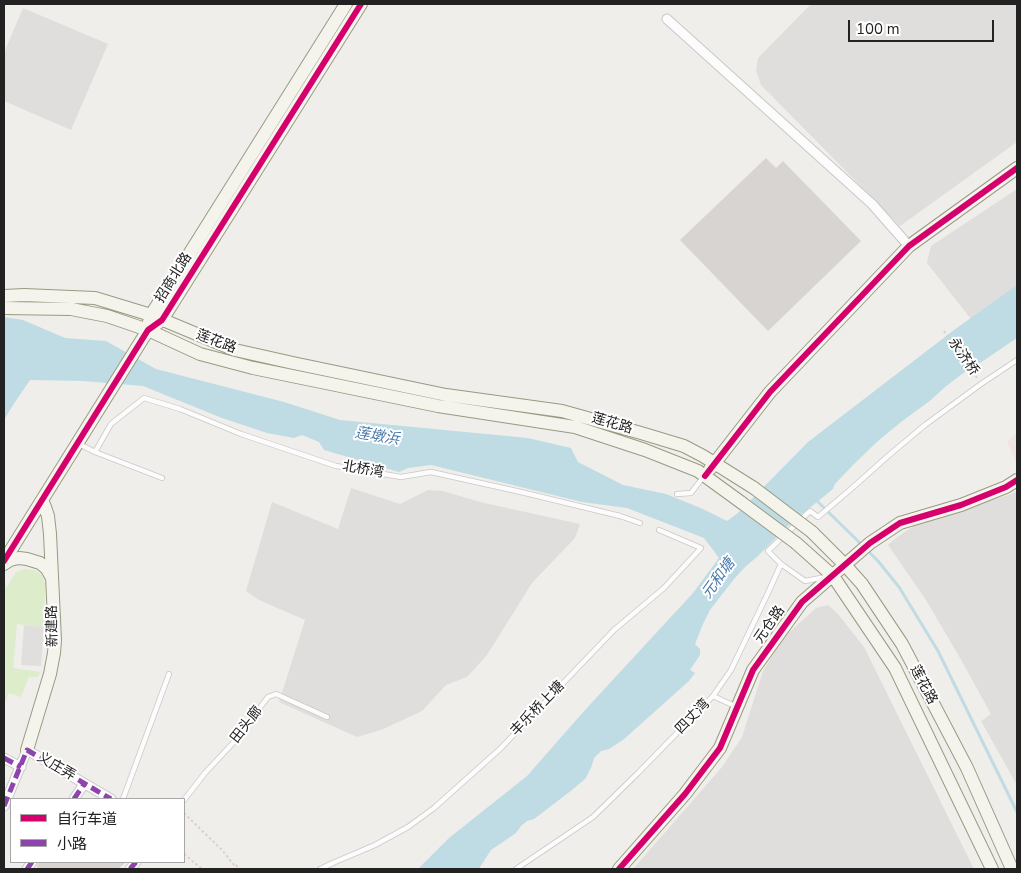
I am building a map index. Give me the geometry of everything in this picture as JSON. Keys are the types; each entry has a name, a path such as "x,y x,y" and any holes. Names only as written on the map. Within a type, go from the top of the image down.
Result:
{"main road":[{"name":"招商北路","path":"156,318 346,4"},
{"name":"招商北路","path":"4,562 139,344 361,4"},
{"path":"705,476 770,392 909,246 1017,168"},
{"name":"莲花路","path":"4,296 95,298 156,318 235,350 446,395 562,411 684,446 714,463 754,488 812,532 862,584 902,644 967,768 1012,869"},
{"name":"莲花路","path":"4,308 71,309 107,316 148,330 200,354 253,368 438,406 575,427 644,450 698,471 796,543 832,576 895,668 992,869"},
{"name":"元仓路","path":"619,869 685,794 720,748 753,670 802,602 866,547 900,523 961,505 1006,487 1017,480"},
{"name":"新建路","path":"27,750 50,674 54,653 48,516 42,500"},
{"path":"4,562 19,558 40,563 47,569 52,578"}],"street":[{"path":"667,18 872,204 909,246"},
{"path":"4,806 27,750"},
{"name":"义庄弄","path":"27,750 109,798"},
{"name":"义庄弄","path":"4,758 21,766"},
{"path":"75,798 84,784"}],"lane":[{"path":"832,576 805,581 768,552 810,511 818,517 925,425 1017,360"},
{"name":"北桥湾","path":"95,452 110,424 144,398 180,409 241,434 336,466 401,477 431,472 620,516 640,523"},
{"path":"78,444 162,478"},
{"path":"677,494 691,493 705,476"},
{"name":"丰乐桥上塘","path":"320,869 375,845 408,827 434,808 500,749 614,630 664,588 701,548 659,530"},
{"name":"四丈湾","path":"516,869 593,817 713,696 731,670 781,564"},
{"path":"123,798 169,674"},
{"name":"田头廊","path":"185,799 204,773 233,743 268,697 276,694 327,717"},
{"path":"713,696 738,707"}],"path":[{"path":"185,814 240,869"},
{"path":"185,855 202,869"}],"shaded area":[{"path":"811,4 1017,4 1017,142 900,226 761,85 756,71 758,58"},
{"path":"23,8 108,44 71,130 4,101 4,53"},
{"path":"1017,189 1017,285 971,319 927,263 931,246"},
{"path":"1017,432 1017,465 1007,442"},
{"path":"351,488 400,504 428,490 443,491 480,502 580,524 575,538 532,583 487,655 467,677 446,685 422,711 381,730 357,737 279,702 305,620 259,600 246,591 272,502 338,529"},
{"path":"1017,491 1017,785 981,721 991,714 926,600 888,545 915,525"},
{"path":"828,605 838,614 864,647 974,869 633,869 722,767 742,737 763,671 783,638 816,608"},
{"path":"24,625 44,627 41,666 21,665"}],"green space":[{"path":"24,569 34,570 42,575 45,583 44,627 17,624 13,668 40,672 38,677 29,677 21,697 9,693 4,705 4,591 16,572"}],"water":[{"path":"1017,285 1017,338 962,374 878,441 835,484 833,489 790,524 745,567 710,610 703,624 695,644 700,649 700,655 690,670 695,673 689,681 623,740 609,749 601,751 594,758 585,779 534,819 527,821 516,833 491,850 480,867 481,869 418,869 449,838 527,776 693,593 719,558 704,538 627,508 582,502 431,465 408,468 399,472 324,450 319,442 302,435 294,438 267,433 222,418 143,386 83,381 30,380 4,420 4,317 23,320 65,338 106,341 156,369 284,402 340,420 528,438 571,448 578,462 623,485 666,494 727,521 738,513 808,442 954,330"}],"building":[{"path":"766,158 776,168 783,161 861,241 768,331 680,240"},
{"path":"38,863 125,863 118,869 37,869"}],"waterway":[{"path":"815,499 862,545"},
{"path":"867,550 899,587 938,651 1017,812"}],"marked path":[{"path":"4,806 27,750 109,798"},
{"path":"4,758 21,767"},
{"path":"75,798 84,784"},
{"path":"27,869 31,863"},
{"path":"130,869 135,863"}],"cycle path":[{"path":"4,561 148,330 162,320 361,4"},
{"path":"705,476 770,392 909,246 1017,168"},
{"path":"619,869 685,794 720,748 753,670 802,602 870,543 900,523 961,505 1006,487 1017,480"}],"water label":[{"name":"莲墩浜","path":"377,437"},
{"name":"元和塘","path":"719,579"}]}
